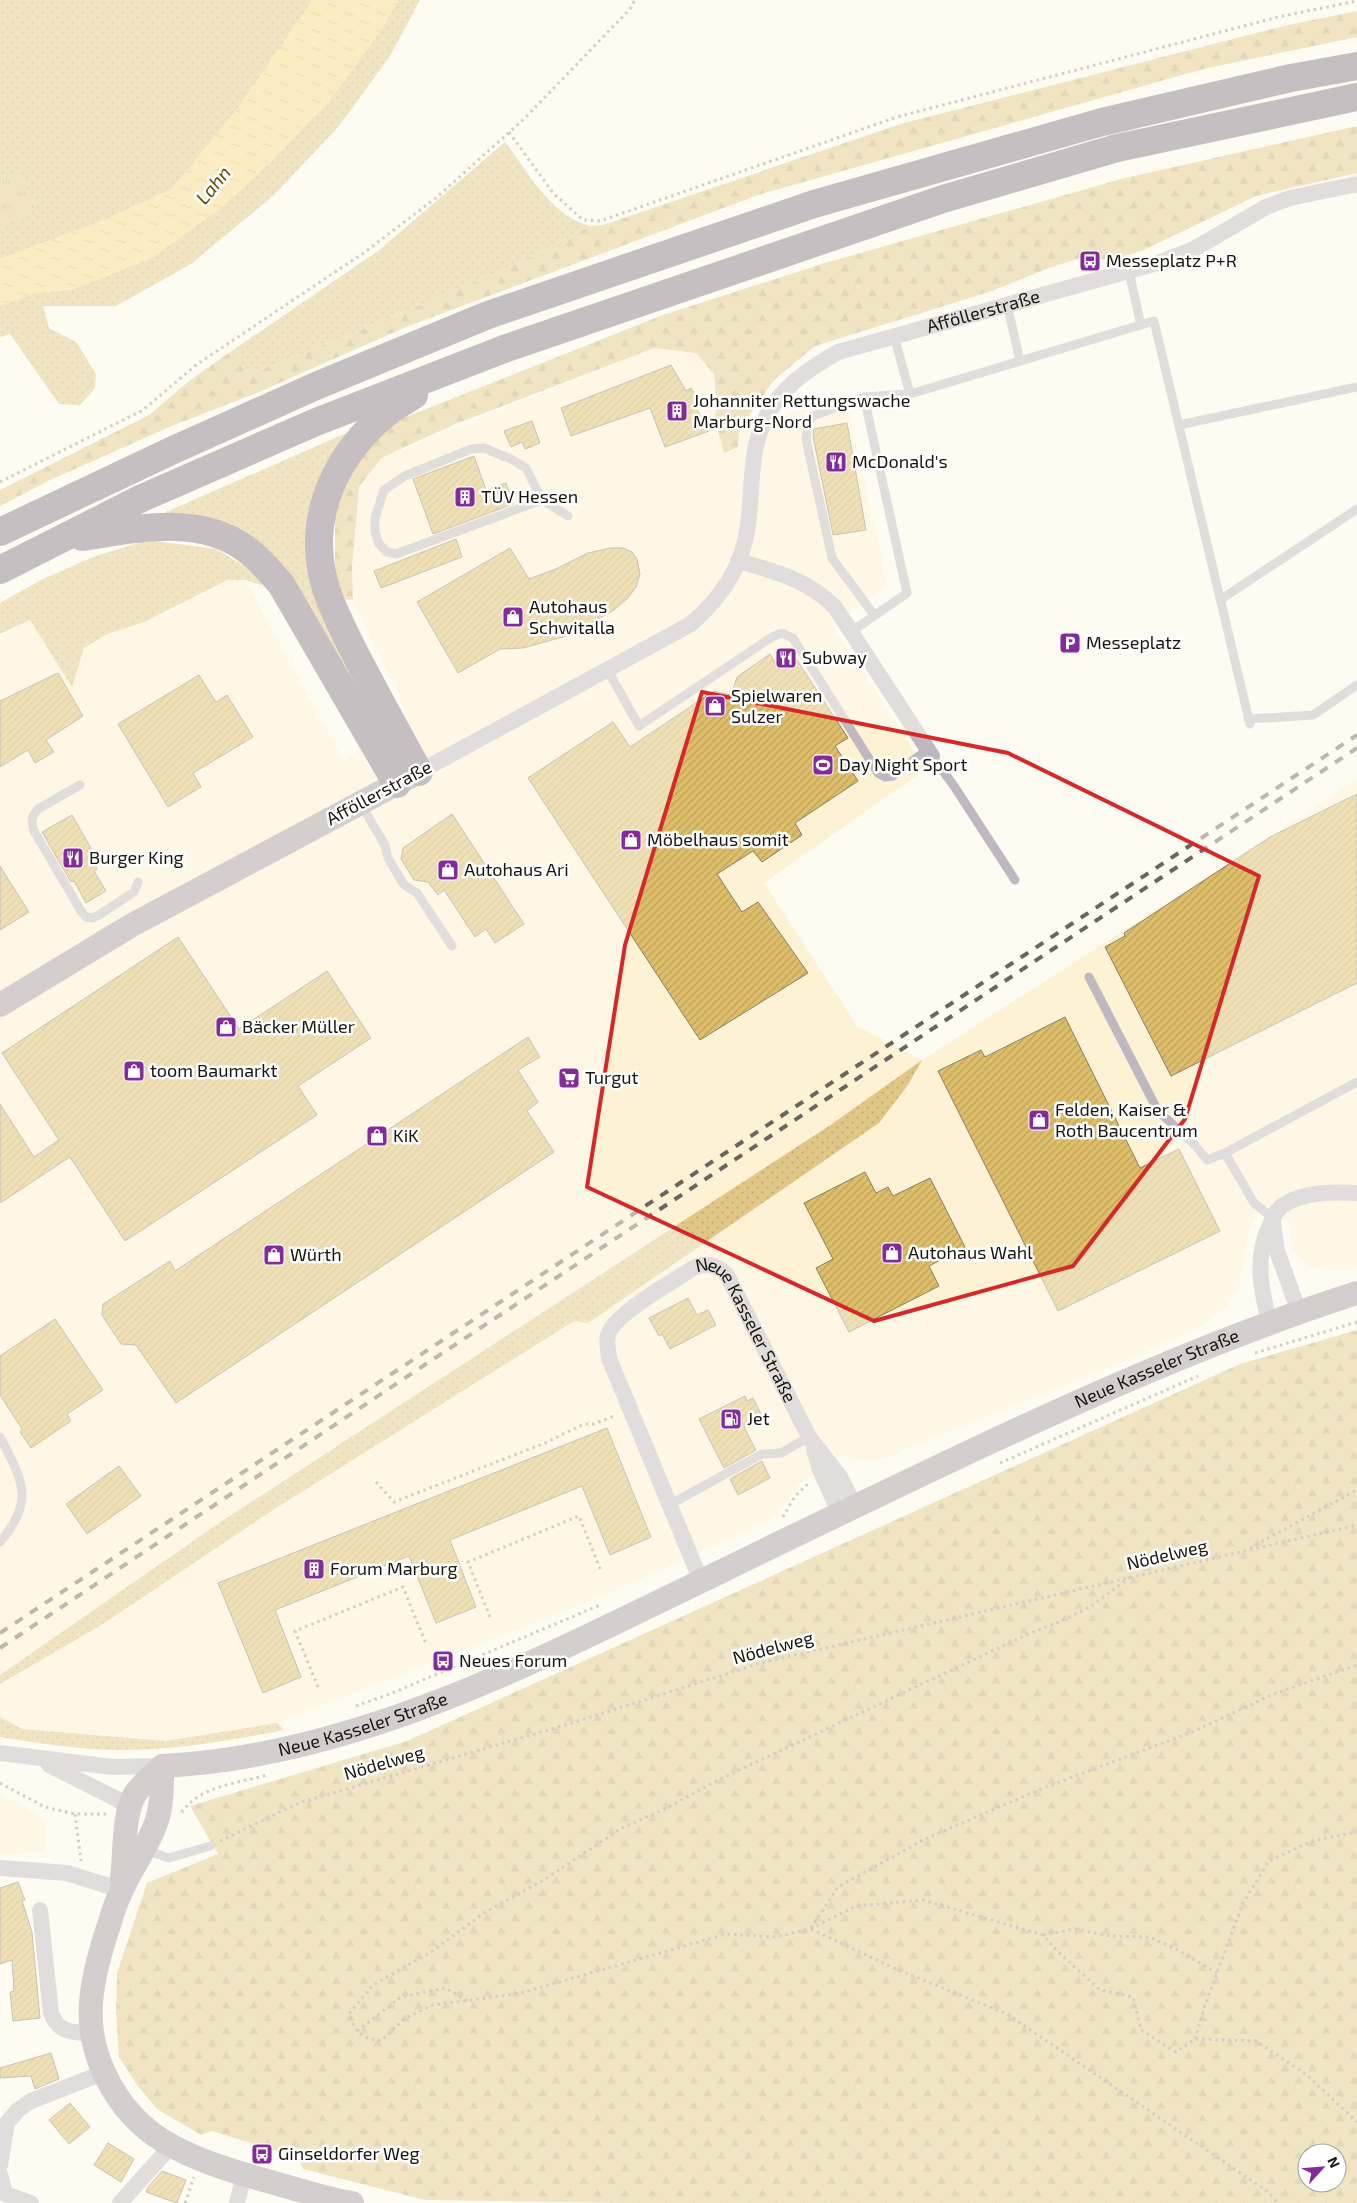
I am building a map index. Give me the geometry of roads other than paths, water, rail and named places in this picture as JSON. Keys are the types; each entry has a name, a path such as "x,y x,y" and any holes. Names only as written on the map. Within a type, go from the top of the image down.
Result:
{"highway":[{"path":"0,532 171,451 316,386 488,315 814,204 1102,122 1291,78 1357,66"},
{"path":"0,570 142,498 316,422 522,342 943,199 1117,148 1357,97"},
{"path":"408,778 330,599 321,562 320,521 325,499 339,468 366,432 383,416 450,369"},
{"path":"61,540 146,528 175,527 211,531 225,536 245,548 264,564 281,584 408,778"}],"main road":[{"name":"Afföllerstraße","path":"0,1005 132,925 408,778"},
{"name":"Neue Kasseler Straße","path":"162,1766 206,1764 320,1741 389,1718 498,1677 1068,1406 1269,1322 1357,1294"},
{"path":"121,1890 129,1812 134,1796 144,1782 162,1766"},
{"path":"162,1766 160,1812 156,1824 121,1890 94,1973 91,2004 93,2034 103,2073 128,2112 141,2125 171,2146 200,2159 312,2199 352,2203"}],"street":[{"name":"Afföllerstraße","path":"408,778 690,624 702,614 726,587 738,561 748,524 751,469 755,448 773,405 805,372 838,352 1161,262 1194,249 1266,207 1290,198 1357,184"},
{"path":"738,561 778,572 810,587 835,607 930,752"},
{"path":"1269,1322 1261,1289 1260,1262 1262,1246 1277,1211 1283,1205 1303,1197 1321,1193 1357,1193"},
{"path":"1273,1218 1273,1236 1277,1251 1299,1312"},
{"name":"Neue Kasseler Straße","path":"701,1580 609,1358 608,1336 613,1325 623,1315 693,1268 711,1264 720,1268 727,1275 810,1440 823,1476 848,1510"},
{"name":"Neue Kasseler Straße","path":"810,1440 840,1477 848,1510"},
{"name":"Neue Kasseler Straße","path":"0,1753 112,1767 162,1766"},
{"path":"38,1759 105,1792 125,1805 129,1812"},
{"path":"0,1868 68,1873 121,1890"},
{"path":"40,1910 51,2013 55,2024 62,2030 93,2034"},
{"path":"0,2165 7,2123 18,2110 31,2101 103,2073"},
{"path":"120,2203 171,2146"},
{"path":"0,2174 5,2194 31,2203"},
{"path":"237,2203 244,2175"}],"lane":[{"path":"1129,272 1141,325"},
{"path":"1006,304 1020,362"},
{"path":"874,615 832,558 806,439 808,424 813,416 864,397 910,394 1154,321 1249,721 1313,715 1357,686"},
{"path":"894,336 910,394"},
{"path":"1179,426 1357,387"},
{"path":"851,632 907,593 864,397"},
{"path":"542,500 396,554 387,552 379,544 375,532 375,518 384,490 405,476 471,449 484,448 511,459 526,468 542,500 568,516"},
{"path":"1220,600 1357,509"},
{"path":"606,669 639,726 772,637 785,634 793,638 878,773 885,777 893,776 930,752 1015,880"},
{"path":"80,785 38,809 33,815 31,822 34,831 81,911 86,917 92,918 99,915 134,892 138,882"},
{"path":"360,803 385,844 388,858 404,885 417,893 452,946"},
{"path":"1089,978 1158,1112 1194,1144 1207,1160 1225,1153 1357,1082"},
{"path":"1225,1153 1254,1203 1273,1218"},
{"path":"0,1436 20,1475 23,1494 20,1513 11,1529 0,1542"},
{"path":"669,1505 762,1454 780,1453 810,1440"},
{"path":"143,1850 169,1858 210,1846"}],"water":[{"name":"Lahn","path":"313,0 398,0 381,30 329,101 272,160 223,206 153,257 74,289 35,293 0,306 0,259 102,221 172,189 238,108"}],"railway":[{"path":"0,1633 1357,735"},
{"path":"0,1648 1357,748"}],"place":[{"name":"Messeplatz P+R","path":"1090,261"},
{"name":"Johanniter Rettungswache Marburg-Nord","path":"677,411"},
{"name":"McDonald's","path":"836,462"},
{"name":"TÜV Hessen","path":"465,497"},
{"name":"Autohaus Schwitalla","path":"513,617"},
{"name":"Messeplatz","path":"1070,643"},
{"name":"Subway","path":"786,658"},
{"name":"Spielwaren Sulzer","path":"715,706"},
{"name":"Day Night Sport","path":"823,765"},
{"name":"Möbelhaus somit","path":"631,840"},
{"name":"Burger King","path":"73,858"},
{"name":"Autohaus Ari","path":"448,870"},
{"name":"Bäcker Müller","path":"226,1027"},
{"name":"toom Baumarkt","path":"134,1071"},
{"name":"Turgut","path":"569,1078"},
{"name":"Felden, Kaiser & Roth Baucentrum","path":"1039,1120"},
{"name":"KiK","path":"377,1136"},
{"name":"Autohaus Wahl","path":"892,1253"},
{"name":"Würth","path":"274,1255"},
{"name":"Jet","path":"731,1419"},
{"name":"Forum Marburg","path":"314,1569"},
{"name":"Neues Forum","path":"443,1661"},
{"name":"Ginseldorfer Weg","path":"262,2154"}]}
